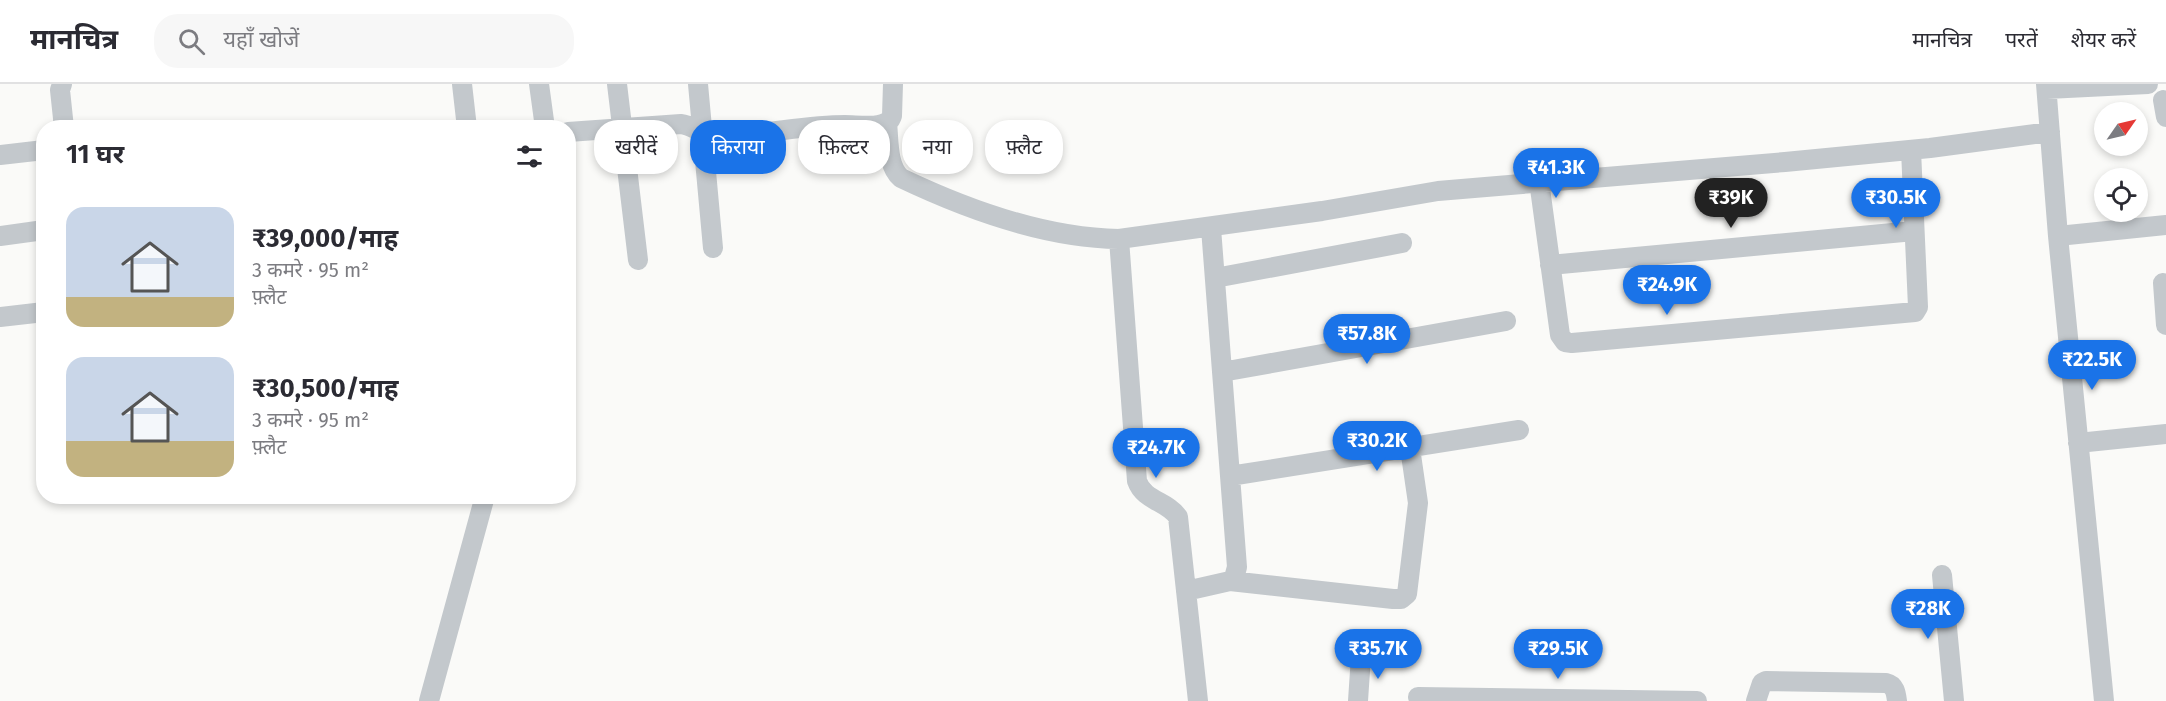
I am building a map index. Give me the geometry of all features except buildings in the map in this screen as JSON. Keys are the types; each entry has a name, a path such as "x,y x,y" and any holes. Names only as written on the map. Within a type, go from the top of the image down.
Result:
{"street":[{"path":"62,84 60,90 63,120"},
{"path":"462,84 466,120"},
{"path":"539,84 544,120"},
{"path":"617,84 621,120"},
{"path":"698,84 702,120"},
{"path":"889,120 892,116 893,84"},
{"path":"2104,701 2058,236 2047,86 2148,84"},
{"path":"576,131 594,130"},
{"path":"890,148 894,172 901,178 972,209 1065,233 1119,240 1211,228 1437,191 1911,150 2050,132"},
{"path":"1539,181 1560,335 1565,342 1911,314 1918,307 1911,150"},
{"path":"0,155 36,151"},
{"path":"628,174 638,260"},
{"path":"707,174 713,248"},
{"path":"2058,236 2166,225"},
{"path":"1211,228 1237,567 1234,578 1230,581"},
{"path":"0,236 36,231"},
{"path":"1550,265 1914,231"},
{"path":"1119,240 1137,481 1140,490 1174,511 1178,517 1198,701"},
{"path":"1215,278 1402,243"},
{"path":"2163,283 2166,325"},
{"path":"0,317 36,313"},
{"path":"1222,372 1506,321"},
{"path":"1230,476 1519,430"},
{"path":"2078,443 2166,434"},
{"path":"1186,591 1230,581 1401,599 1407,594 1418,503 1410,448"},
{"path":"429,701 483,504"},
{"path":"1942,575 1953,701"},
{"path":"1358,701 1361,656"},
{"path":"1756,701 1762,683 1766,681 1886,683 1891,684 1894,688 1897,701"},
{"path":"1418,697 1697,701"}]}
